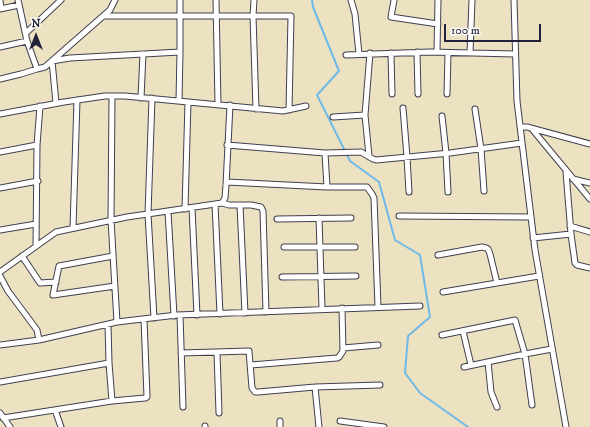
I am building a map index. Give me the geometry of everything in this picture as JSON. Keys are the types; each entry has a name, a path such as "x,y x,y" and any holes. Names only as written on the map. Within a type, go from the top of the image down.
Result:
{"street":[{"path":"26,33 61,0"},
{"path":"0,79 45,67 110,10 115,0"},
{"path":"179,101 180,0"},
{"path":"216,0 218,104"},
{"path":"254,0 253,16 256,109"},
{"path":"351,0 355,14 359,54"},
{"path":"394,0 391,17 438,24"},
{"path":"437,52 438,0"},
{"path":"470,53 472,0"},
{"path":"514,0 516,101 533,238 566,427"},
{"path":"0,1 1,8 18,2 37,69"},
{"path":"103,16 291,16 289,110"},
{"path":"0,48 28,41"},
{"path":"52,61 70,58 180,52"},
{"path":"346,54 417,52 515,54"},
{"path":"417,52 418,94"},
{"path":"391,53 392,94"},
{"path":"447,94 448,53"},
{"path":"141,98 143,54"},
{"path":"369,156 366,115 370,54"},
{"path":"52,61 56,104"},
{"path":"0,114 77,100 112,96 152,98 284,111 306,106"},
{"path":"112,96 111,220 117,322"},
{"path":"152,98 148,214 154,318"},
{"path":"73,228 77,100"},
{"path":"184,209 188,102"},
{"path":"222,203 225,198 230,105"},
{"path":"36,246 38,181 37,145 40,106"},
{"path":"403,108 409,192"},
{"path":"475,108 481,149 484,191"},
{"path":"333,117 366,115"},
{"path":"442,116 448,192"},
{"path":"520,127 527,126 532,129 590,144"},
{"path":"532,129 566,172 590,199"},
{"path":"227,145 326,153 361,152 376,160 481,149 522,143"},
{"path":"0,152 37,145"},
{"path":"326,153 327,186"},
{"path":"566,172 570,226 575,263 577,265 590,268"},
{"path":"573,179 590,183"},
{"path":"0,188 38,181"},
{"path":"226,182 366,187 374,198 378,307"},
{"path":"0,272 56,232 111,220 222,203 251,205 261,207 263,211 266,312"},
{"path":"215,204 220,314"},
{"path":"240,205 245,313"},
{"path":"192,208 198,315"},
{"path":"168,211 181,353 182,407"},
{"path":"399,216 531,217"},
{"path":"319,218 322,309"},
{"path":"277,219 350,218"},
{"path":"0,230 36,224"},
{"path":"570,226 590,232"},
{"path":"533,238 571,234"},
{"path":"284,247 355,247"},
{"path":"438,255 482,247 486,248 490,254 497,283"},
{"path":"22,256 40,282 56,282"},
{"path":"113,256 59,266 53,294 115,286"},
{"path":"0,276 8,291 37,330 39,340"},
{"path":"282,278 356,276"},
{"path":"442,292 539,276"},
{"path":"1,344 39,340 117,322 177,315 420,306"},
{"path":"251,365 337,358 342,354 343,348 342,308"},
{"path":"3,418 112,401 145,398 147,396 144,319"},
{"path":"442,335 515,320 525,354 532,405"},
{"path":"108,324 112,401"},
{"path":"463,330 471,365"},
{"path":"343,348 378,345"},
{"path":"464,367 552,349"},
{"path":"181,353 247,351 250,353 252,388 255,392 315,387 380,385"},
{"path":"217,353 219,413"},
{"path":"488,362 491,392 497,407"},
{"path":"0,382 109,363"},
{"path":"315,387 319,427"},
{"path":"55,410 61,427"},
{"path":"0,413 10,427"},
{"path":"280,421 280,427"},
{"path":"340,421 384,427"}],"waterway":[{"path":"312,0 313,7 339,71 317,95 350,161 379,182 395,240 420,255 430,317 408,336 405,373 420,393 468,427"}]}
